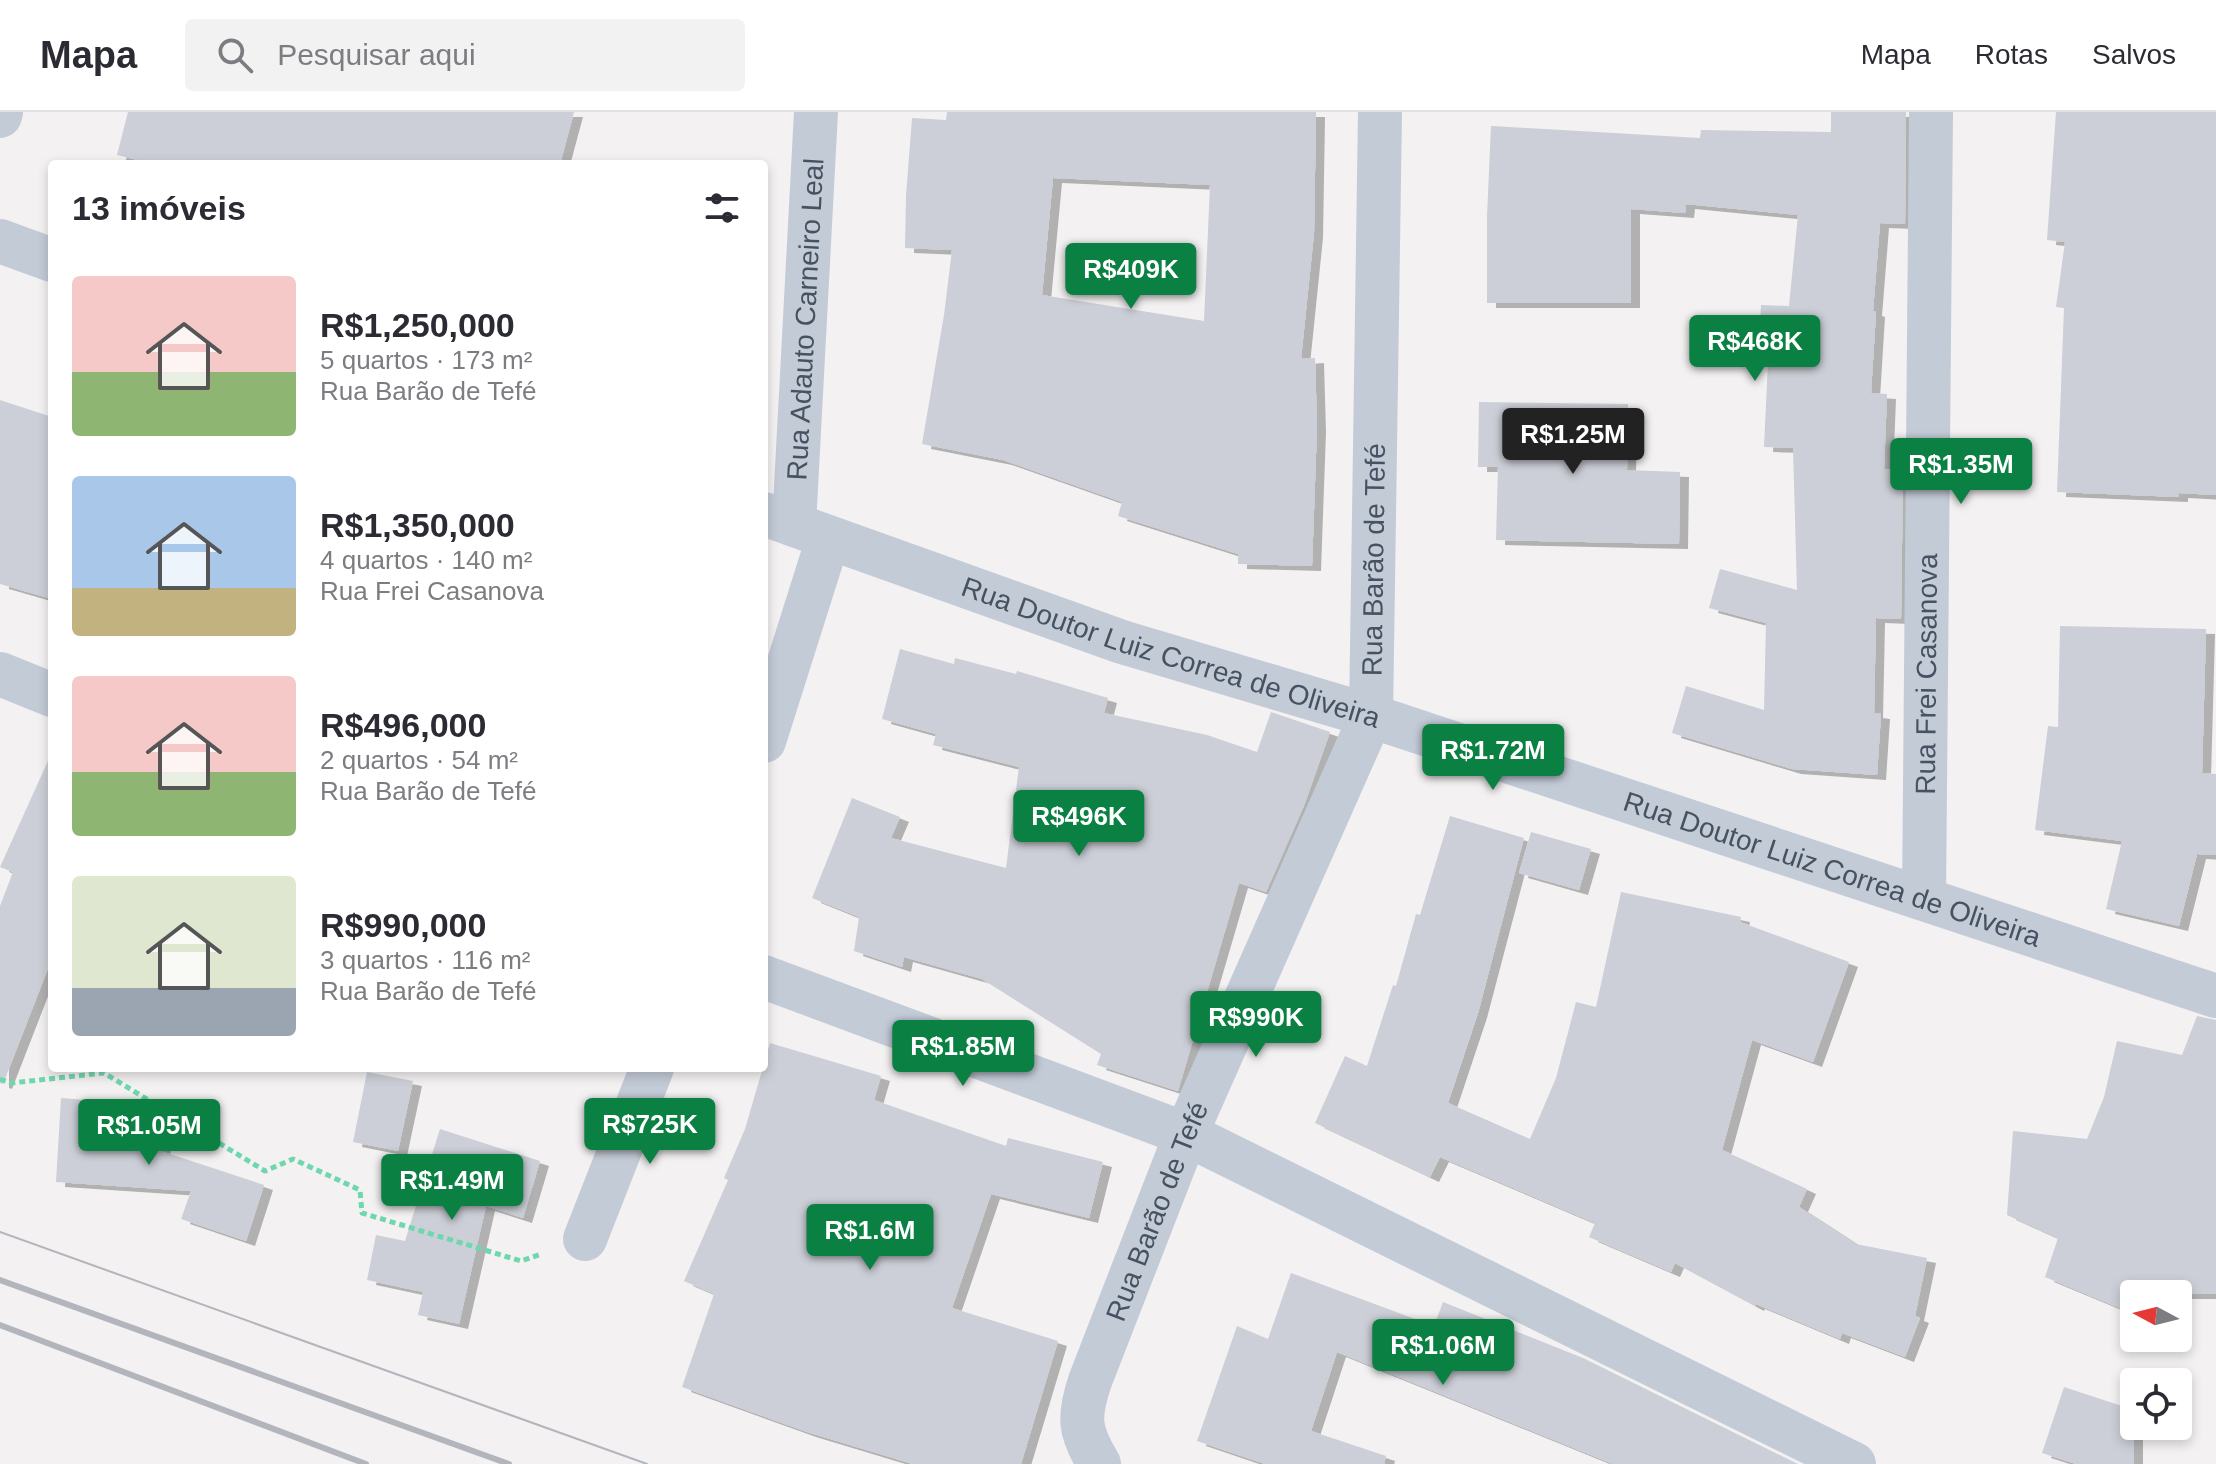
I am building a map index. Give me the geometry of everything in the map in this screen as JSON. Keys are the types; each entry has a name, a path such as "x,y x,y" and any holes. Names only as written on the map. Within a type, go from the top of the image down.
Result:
{"street":[{"name":"Rua Adauto Carneiro Leal","path":"768,713 795,526 816,112"},
{"name":"Rua Barão de Tefé","path":"1099,1464 1086,1443 1080,1409 1090,1381 1186,1134 1371,716 1380,112"},
{"name":"Rua Frei Casanova","path":"1924,898 1931,112"},
{"path":"0,241 48,259"},
{"name":"Rua Doutor Luiz Correa de Oliveira","path":"795,526 1122,642 1371,716 2216,996"},
{"path":"0,674 48,693"},
{"path":"768,978 1186,1134 1854,1464"},
{"path":"585,1239 650,1072"}],"path":[{"path":"0,1079 11,1083 104,1073 265,1171 293,1159 360,1190 362,1213 521,1261 585,1239"}],"building":[{"path":"128,112 574,112 561,160 138,160 117,155"},
{"path":"947,112 1316,112 1314,233 1301,359 1315,358 1317,427 1312,566 1238,564 1238,554 1118,516 1122,502 1003,460 922,444 952,250 905,248 906,196 912,118 946,120","holes":["1053,178 1210,185 1204,321 1042,295"]},
{"path":"1831,112 1906,112 1905,224 1880,223 1873,311 1876,312 1871,393 1887,394 1884,469 1903,470 1901,619 1876,618 1874,713 1881,714 1877,775 1792,769 1672,733 1686,686 1764,710 1766,623 1709,608 1720,569 1797,590 1793,448 1764,447 1768,362 1758,361 1761,305 1789,306 1798,215 1686,204 1685,213 1631,209 1631,303 1487,303 1491,126 1700,138 1701,130 1831,132"},
{"path":"2056,112 2216,112 2216,495 2179,493 2179,497 2057,492 2064,308 2056,307 2065,242 2047,240"},
{"path":"0,400 48,416 48,598 0,584"},
{"path":"1479,402 1628,404 1627,470 1680,472 1679,544 1496,540 1498,467 1478,467"},
{"path":"2060,626 2206,629 2202,773 2216,774 2216,855 2197,854 2179,926 2106,909 2122,841 2035,830 2048,726 2058,727"},
{"path":"900,649 954,664 955,658 1016,674 1017,671 1108,698 1104,713 1207,735 1257,752 1271,712 1330,732 1305,803 1266,892 1239,883 1178,1091 1097,1065 1101,1054 982,979 904,957 902,967 854,951 859,917 812,898 852,798 900,817 891,838 1006,868 1019,767 933,745 936,734 882,719"},
{"path":"48,761 48,968 3,1084 0,1083 0,906 13,872 0,867"},
{"path":"1450,816 1524,838 1478,1013 1448,1103 1530,1139 1556,1078 1576,1002 1596,1007 1621,892 1741,917 1740,922 1849,962 1813,1062 1752,1040 1722,1150 1807,1189 1799,1207 1856,1244 1927,1258 1915,1316 1920,1318 1905,1357 1842,1333 1840,1339 1755,1306 1675,1263 1671,1272 1589,1237 1595,1223 1440,1157 1430,1177 1315,1123 1345,1056 1367,1066 1393,985 1396,986 1416,914 1420,915"},
{"path":"1531,832 1591,849 1579,890 1519,873"},
{"path":"2197,1016 2216,1020 2216,1294 2192,1294 2192,1280 2120,1280 2120,1308 2045,1277 2058,1238 2007,1215 2013,1131 2087,1139 2104,1097 2117,1041 2182,1055"},
{"path":"770,1043 881,1076 874,1100 1006,1146 1008,1138 1103,1162 1089,1218 991,1194 952,1308 1058,1341 1021,1464 913,1464 807,1432 682,1387 714,1294 684,1281 728,1180 724,1178 745,1129 762,1072 768,1072"},
{"path":"367,1072 413,1081 398,1151 353,1142"},
{"path":"61,1098 125,1103 123,1131 163,1138 161,1151 264,1185 246,1241 181,1219 191,1191 56,1182"},
{"path":"440,1129 540,1161 523,1218 486,1206 459,1324 418,1315 423,1292 367,1280 376,1235 405,1241"},
{"path":"1291,1273 1434,1326 1443,1302 1583,1358 1798,1464 1613,1464 1337,1352 1311,1431 1386,1456 1384,1464 1265,1464 1197,1441 1237,1326 1268,1339"},
{"path":"2064,1387 2120,1405 2120,1440 2134,1440 2134,1464 2076,1464 2042,1453"}],"tram line":[{"path":"0,1232 647,1464"}],"railway":[{"path":"0,1280 509,1464"},
{"path":"0,1325 366,1464"}]}
